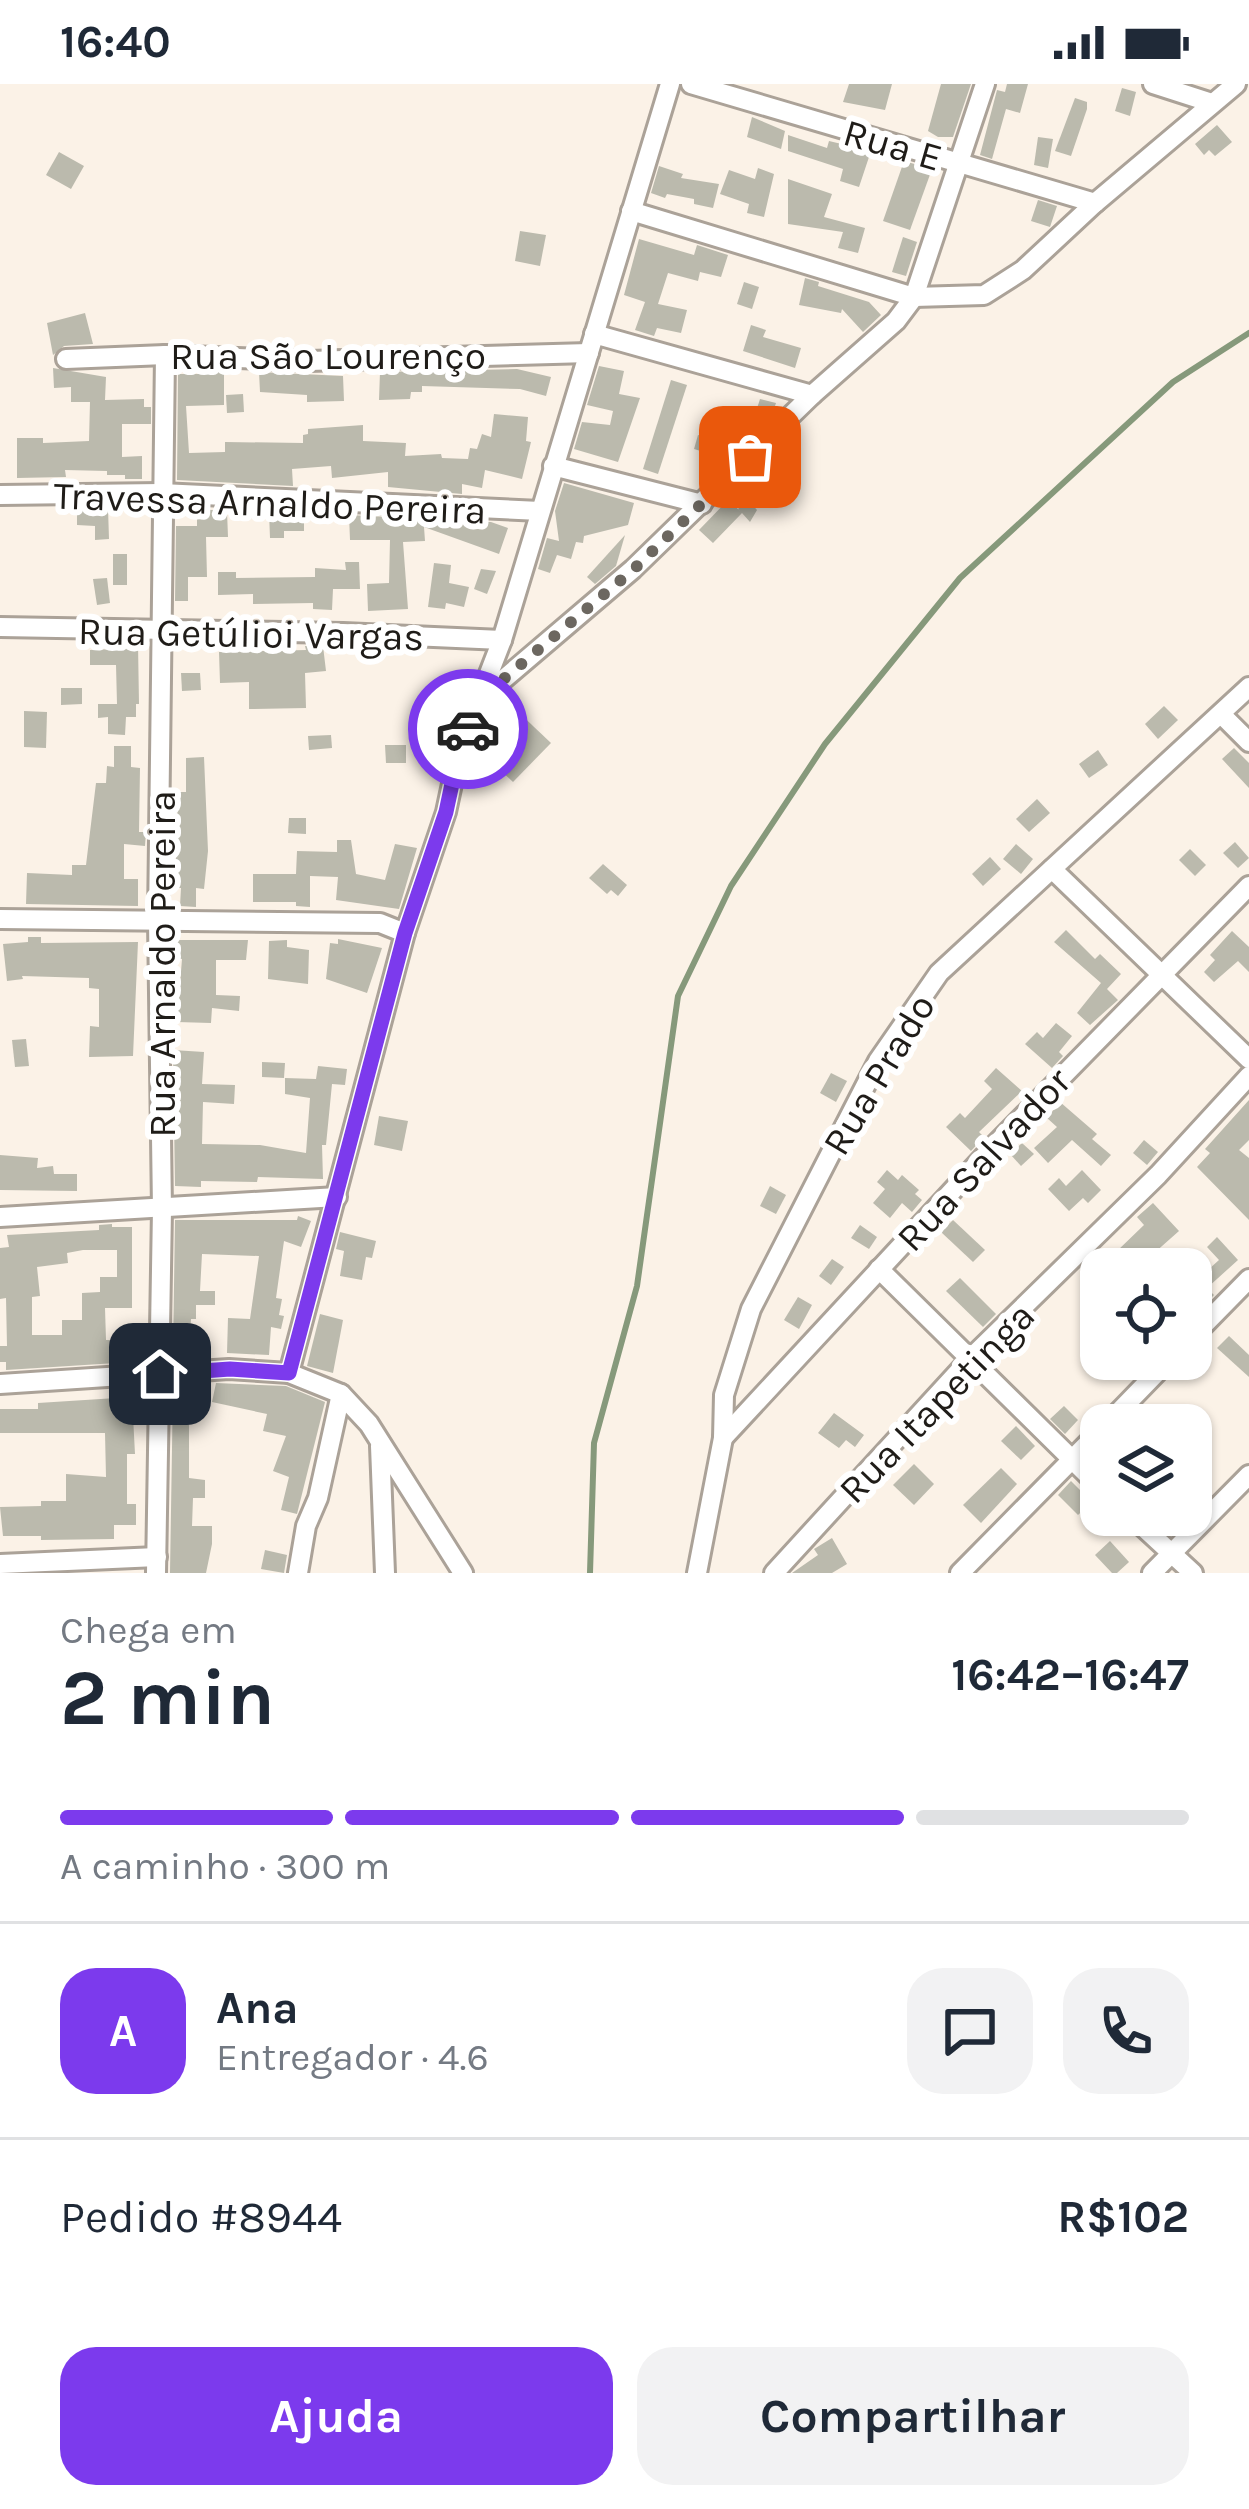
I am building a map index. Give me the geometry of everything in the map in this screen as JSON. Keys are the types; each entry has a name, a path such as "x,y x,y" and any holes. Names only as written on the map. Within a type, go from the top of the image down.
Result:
{"street":[{"path":"289,1373 405,933 446,812 459,751 502,640 670,84"},
{"name":"Rua E","path":"691,84 1095,203"},
{"path":"481,698 634,569 812,395 896,321 914,296 986,84"},
{"path":"1154,84 1212,103"},
{"path":"631,211 914,296 984,295 1023,270 1236,84"},
{"name":"Rua São Lourenço","path":"66,359 165,355 309,361 592,344 812,395"},
{"name":"Rua Arnaldo Pereira","path":"156,1565 163,1209 158,920 165,355"},
{"path":"553,466 701,504"},
{"name":"Travessa Arnaldo Pereira","path":"0,495 161,493 540,511"},
{"name":"Rua Getúlioi Vargas","path":"0,627 343,632 502,640"},
{"name":"Rua Prado","path":"697,1573 723,1438 724,1395 752,1309 878,1060 939,974 1249,687"},
{"path":"1221,714 1249,742"},
{"path":"1052,868 1249,1059"},
{"name":"Rua Salvador","path":"723,1438 1079,1058 1249,886"},
{"path":"0,919 380,923 405,933"},
{"name":"Rua Itapetinga","path":"774,1573 972,1357 1128,1205 1249,1076"},
{"path":"0,1217 337,1197"},
{"path":"879,1269 1080,1469"},
{"path":"1212,1317 1249,1279"},
{"path":"0,1384 230,1369 289,1373 340,1394 369,1424 463,1573"},
{"path":"1126,1404 1149,1380"},
{"path":"298,1573 340,1394"},
{"path":"380,1445 385,1573"},
{"path":"960,1573 1080,1451"},
{"path":"1152,1573 1249,1474"},
{"path":"1153,1536 1193,1573"},
{"path":"0,1564 156,1565"}],"building":[{"path":"849,84 892,84 885,110 843,102"},
{"path":"941,84 971,84 953,137 928,131"},
{"path":"1007,84 1028,84 1020,113 1006,109 992,159 980,155 997,90 1005,92"},
{"path":"1122,88 1136,92 1130,116 1115,111"},
{"path":"1075,98 1087,102 1087,109 1071,156 1055,151"},
{"path":"752,117 785,131 781,149 747,137"},
{"path":"1217,125 1232,142 1215,156 1209,150 1204,155 1195,144"},
{"path":"788,135 827,148 829,141 871,151 859,187 840,181 843,169 788,151"},
{"path":"1038,137 1053,139 1048,168 1034,165"},
{"path":"59,152 84,166 71,189 46,175"},
{"path":"904,161 932,169 910,230 883,221"},
{"path":"659,166 683,174 681,178 719,184 713,208 694,204 694,199 651,193"},
{"path":"758,168 774,174 764,217 747,213 749,204 720,194 729,170 755,179"},
{"path":"788,179 832,194 824,217 865,228 858,253 838,248 843,232 788,224"},
{"path":"1038,200 1057,206 1050,227 1031,221"},
{"path":"520,231 546,235 540,266 515,261"},
{"path":"903,237 917,242 906,276 892,272"},
{"path":"639,239 694,255 697,245 728,255 721,277 700,272 698,281 668,273 658,304 687,310 681,333 657,328 654,336 635,330 645,302 624,295"},
{"path":"805,278 869,302 881,315 863,332 842,309 841,313 799,305"},
{"path":"744,282 759,287 752,309 737,304"},
{"path":"85,313 93,344 64,346 53,355 47,323"},
{"path":"751,325 766,330 763,337 801,348 795,368 743,351"},
{"path":"599,366 624,371 619,394 640,398 618,462 574,449 582,422 610,425 613,411 587,405"},
{"path":"53,368 106,377 105,400 144,399 144,407 151,407 151,424 122,424 122,457 142,456 142,479 107,475 107,471 65,470 66,477 17,478 17,438 43,438 43,443 89,441 90,402 71,402 71,387 54,388"},
{"path":"517,369 551,377 546,396 520,389 422,386 422,392 411,392 410,399 379,400 380,372"},
{"path":"205,370 224,371 224,405 186,406 189,453 225,452 225,442 303,443 308,429 363,425 363,441 406,443 405,456 441,454 442,458 468,459 470,448 477,449 482,434 491,437 494,414 528,417 526,441 531,442 522,479 485,470 482,488 462,484 462,494 388,487 388,472 332,478 331,466 292,469 293,486 177,480 178,374 205,374"},
{"path":"259,372 343,376 344,401 307,402 307,395 260,392"},
{"path":"671,380 687,385 658,474 643,469"},
{"path":"243,394 244,412 227,413 226,395"},
{"path":"760,399 776,403 763,424 753,421"},
{"path":"698,435 735,446 733,453 727,459 694,449"},
{"path":"564,483 634,503 628,525 584,536 583,543 576,542 571,559 557,555 550,573 538,569 547,538 559,541 555,511"},
{"path":"728,500 740,511 748,500 757,510 750,522 742,513 713,543 699,530"},
{"path":"108,508 109,539 95,540 95,526 77,525 77,509"},
{"path":"197,509 227,511 228,537 206,537 207,577 188,577 188,601 175,601 176,526 197,526"},
{"path":"269,512 304,513 304,531 284,531 284,538 270,538"},
{"path":"349,515 491,522 508,528 499,554 424,527 425,541 403,542 408,609 368,611 367,584 389,583 390,540 350,540"},
{"path":"625,535 616,566 595,584 587,577"},
{"path":"113,554 127,554 127,585 113,585"},
{"path":"345,562 359,562 360,589 333,589 332,610 313,609 313,603 253,604 253,594 218,595 218,572 236,572 236,578 315,577 315,568 346,570"},
{"path":"434,563 451,565 449,583 469,587 464,607 446,603 445,609 428,607"},
{"path":"481,569 496,571 487,594 474,589"},
{"path":"107,578 110,603 97,605 93,579"},
{"path":"114,644 138,644 139,704 136,717 126,717 125,735 108,734 108,717 98,718 98,704 117,704 116,665 90,665 90,650 114,649"},
{"path":"305,646 323,646 326,671 305,673 306,708 249,709 249,682 220,683 219,652 306,650"},
{"path":"181,673 200,673 201,690 182,691"},
{"path":"61,688 82,688 82,704 61,705"},
{"path":"1164,706 1178,720 1158,739 1145,724"},
{"path":"514,708 551,743 513,782 476,747"},
{"path":"24,711 47,712 46,748 24,747"},
{"path":"331,735 332,748 309,750 308,736"},
{"path":"385,745 406,745 406,763 386,763"},
{"path":"114,746 131,746 131,767 140,768 139,832 146,832 145,846 124,844 124,879 138,879 138,906 26,904 27,873 72,875 72,865 86,865 96,783 106,783 107,766 114,767"},
{"path":"1234,748 1249,763 1249,788 1222,759"},
{"path":"1098,750 1108,765 1089,778 1079,764"},
{"path":"204,757 208,851 204,889 196,888 196,907 180,906 181,888 175,888 178,792 186,792 186,758"},
{"path":"1037,799 1050,813 1029,832 1016,819"},
{"path":"289,818 306,818 306,834 288,833"},
{"path":"337,840 351,840 356,874 385,880 395,844 417,848 399,909 336,900 338,877 310,876 310,907 296,906 296,902 253,902 253,874 296,874 297,851 337,852"},
{"path":"1235,842 1249,858 1238,868 1223,853"},
{"path":"1016,844 1033,859 1021,874 1003,859"},
{"path":"1190,849 1206,865 1195,876 1179,860"},
{"path":"990,857 1001,869 983,886 972,874"},
{"path":"603,864 627,885 618,896 611,890 607,894 589,878"},
{"path":"1066,930 1095,959 1100,954 1121,974 1107,989 1118,1000 1090,1025 1077,1013 1101,983 1054,942"},
{"path":"1232,931 1249,947 1249,972 1238,961 1214,982 1204,972 1215,960 1210,955"},
{"path":"28,937 41,937 41,943 138,942 133,1056 89,1057 90,1026 99,1027 99,989 89,988 89,978 22,976 7,981 3,944 28,942"},
{"path":"338,939 382,948 367,993 326,979 330,943 338,944"},
{"path":"175,940 248,940 246,960 216,960 216,995 240,996 239,1011 212,1008 211,1023 177,1022 182,959 174,958"},
{"path":"287,940 287,947 309,950 308,984 268,979 269,941"},
{"path":"1056,1023 1072,1036 1052,1068 1025,1044 1037,1032 1043,1038"},
{"path":"26,1039 29,1066 15,1067 12,1040"},
{"path":"173,1050 204,1052 202,1084 235,1085 234,1104 203,1102 202,1144 260,1145 306,1153 310,1098 285,1094 285,1078 316,1079 318,1066 347,1069 345,1085 332,1084 326,1145 322,1145 323,1179 258,1177 257,1182 201,1181 201,1187 175,1186"},
{"path":"262,1062 285,1063 284,1078 262,1077"},
{"path":"996,1068 1022,1091 979,1132 984,1137 971,1151 946,1127 960,1113 965,1118 992,1089 984,1081"},
{"path":"831,1073 847,1081 836,1102 820,1093"},
{"path":"1249,1100 1249,1140 1239,1150 1249,1158 1249,1220 1197,1167 1210,1153 1205,1149"},
{"path":"1060,1102 1097,1134 1092,1139 1111,1155 1101,1166 1072,1140 1048,1163 1034,1148 1057,1127 1047,1118"},
{"path":"379,1116 408,1121 402,1151 374,1145"},
{"path":"1144,1140 1158,1152 1147,1165 1133,1153"},
{"path":"1022,1143 1034,1154 1021,1166 1010,1154"},
{"path":"0,1155 38,1158 37,1168 53,1166 54,1174 77,1174 77,1191 0,1190"},
{"path":"887,1170 898,1180 902,1175 919,1190 915,1194 922,1200 912,1212 902,1203 890,1218 873,1203 885,1189 877,1182"},
{"path":"1082,1170 1101,1190 1088,1203 1083,1198 1069,1211 1048,1189 1059,1178 1066,1186"},
{"path":"770,1186 786,1195 776,1214 760,1206"},
{"path":"1153,1203 1179,1231 1160,1248 1120,1248 1144,1225 1137,1217"},
{"path":"298,1216 311,1221 301,1247 284,1241 276,1298 282,1299 279,1315 284,1316 281,1329 271,1327 269,1355 227,1353 228,1318 250,1319 259,1256 202,1254 200,1291 215,1291 215,1305 196,1305 189,1351 173,1351 175,1220 297,1220"},
{"path":"953,1220 985,1250 973,1262 941,1232"},
{"path":"99,1225 132,1227 132,1308 105,1308 106,1340 132,1340 132,1362 6,1370 6,1362 0,1362 0,1346 7,1346 6,1298 0,1299 0,1248 9,1247 7,1235 99,1230","holes":["117,1250 117,1277 100,1277 100,1292 82,1293 82,1320 62,1320 62,1335 32,1335 32,1297 40,1296 37,1267 68,1263 67,1253"]},
{"path":"860,1225 877,1237 869,1249 851,1238"},
{"path":"340,1232 376,1241 372,1258 366,1257 362,1280 340,1276 344,1251 336,1249"},
{"path":"1217,1237 1238,1260 1212,1283 1212,1266 1219,1260 1207,1247"},
{"path":"832,1259 844,1267 831,1285 819,1276"},
{"path":"960,1278 996,1314 983,1327 946,1291"},
{"path":"798,1297 812,1305 799,1329 784,1320"},
{"path":"320,1314 343,1320 333,1373 307,1366"},
{"path":"1229,1336 1249,1355 1249,1377 1217,1348"},
{"path":"216,1383 286,1386 325,1402 297,1514 281,1510 289,1477 273,1471 286,1436 263,1431 267,1414 212,1402"},
{"path":"189,1385 189,1478 205,1480 205,1498 193,1498 192,1526 212,1526 212,1544 206,1573 170,1573 173,1386"},
{"path":"132,1397 135,1454 127,1454 127,1504 136,1504 136,1525 114,1525 114,1539 3,1536 0,1507 66,1501 66,1474 106,1477 105,1433 0,1433 0,1409"},
{"path":"1064,1406 1078,1420 1065,1434 1050,1419"},
{"path":"834,1413 864,1435 855,1447 846,1440 839,1448 818,1433"},
{"path":"1016,1426 1035,1446 1021,1460 1001,1441"},
{"path":"914,1464 934,1484 914,1505 893,1485"},
{"path":"1001,1468 1017,1484 981,1523 963,1505"},
{"path":"1071,1481 1080,1490 1080,1513 1078,1515 1058,1495"},
{"path":"832,1538 847,1564 832,1573 792,1573 818,1555 814,1549"},
{"path":"1110,1541 1129,1562 1117,1573 1095,1555"},
{"path":"265,1550 287,1555 284,1573 261,1569"}],"waterway":[{"path":"590,1573 594,1443 637,1286 678,996 731,886 825,744 960,578 1173,382 1249,333"}],"way so far":[{"path":"468,729 481,698 634,569 750,457"}],"route":[{"path":"160,1374 230,1369 289,1373 405,933 468,729"}]}
